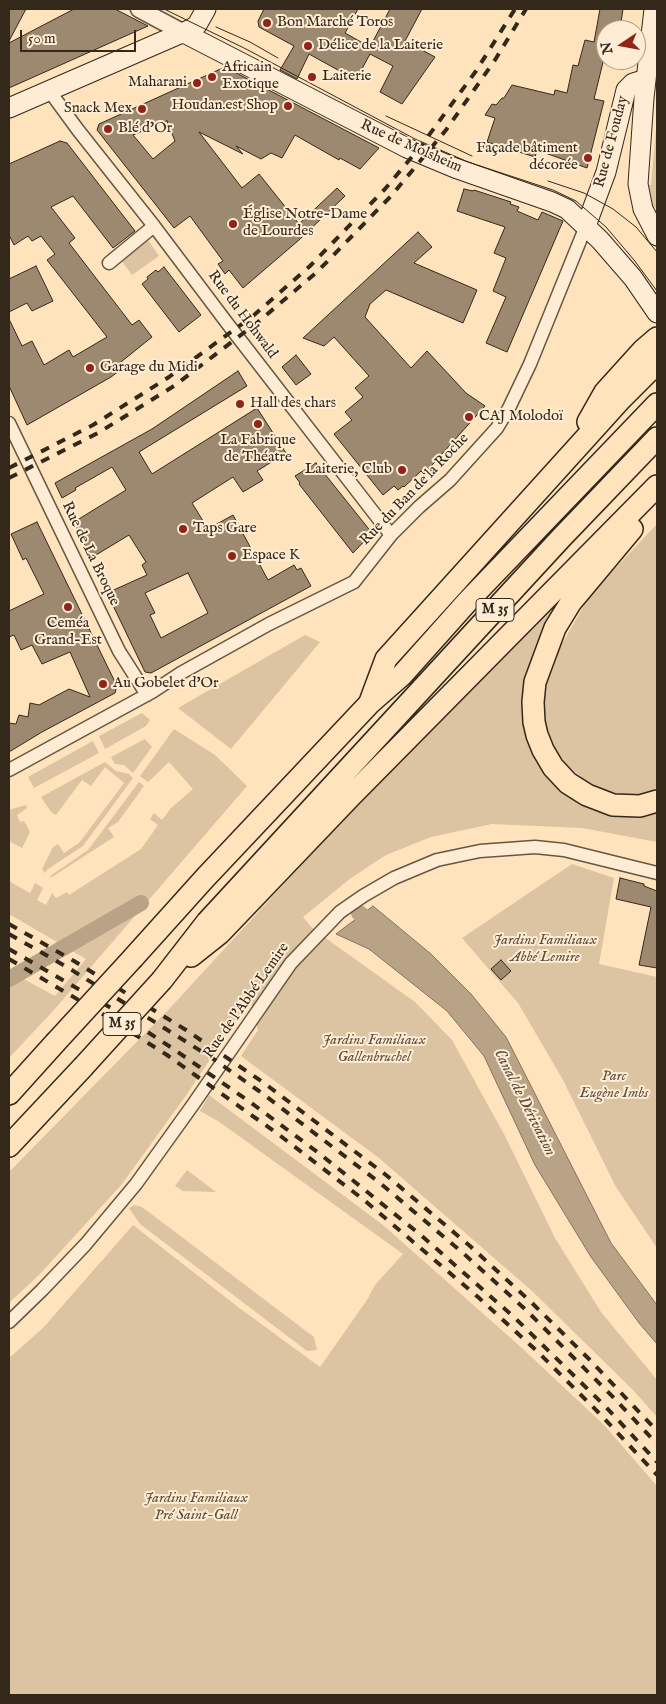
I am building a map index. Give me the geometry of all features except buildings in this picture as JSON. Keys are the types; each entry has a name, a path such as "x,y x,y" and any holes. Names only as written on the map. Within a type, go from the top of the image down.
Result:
{"highway":[{"path":"370,704 386,659 567,460 605,392 652,355"},
{"name":"M 35","path":"9,1094 205,878 370,704 402,675 468,601 657,404"},
{"name":"M 35","path":"9,1146 163,978 207,922 555,545 657,438"},
{"path":"163,978 220,933 350,797 657,486"},
{"path":"657,498 571,602 555,628 535,682 533,702 537,735 543,750 553,767 568,783 587,795 613,805 640,806 657,802"}],"main road":[{"path":"9,108 196,25 206,9"},
{"path":"654,9 646,79 638,184 643,209 657,236"},
{"name":"Rue de Molsheim","path":"182,32 407,148 456,168 552,202 567,210 600,240 633,278 657,313"},
{"name":"Rue de Fouday","path":"586,226 606,172 626,90 633,83 646,79"}],"street":[{"name":"Rue de Molsheim","path":"139,9 182,32"},
{"name":"Rue du Hohwald","path":"48,90 391,535"},
{"path":"109,263 154,226"},
{"name":"Rue du Ban de la Roche","path":"9,770 147,695 181,673 269,624 354,582 391,535 450,480 501,421 530,364 586,226"},
{"name":"Rue de La Broque","path":"9,424 119,651 147,695"},
{"name":"Rue de l'Abbé Lemire","path":"9,1322 85,1245 136,1184 291,962 340,912 363,896 394,878 437,860 489,851 534,848 564,850 657,873"}],"green space":[{"path":"657,118 657,207 653,208 644,185 651,185"},
{"path":"148,240 159,256 132,275 121,260"},
{"path":"657,524 657,791 630,796 590,785 566,764 557,752 545,725 545,684 559,649 590,595"},
{"name":"Jardins Familiaux Gallenbruchel","path":"562,598 529,667 540,766 564,794 594,810 629,817 657,813 657,842 582,828 492,824 431,837 386,855 351,878 303,917 313,929 415,1002 452,1040 505,1136 555,1238 601,1312 657,1380 657,1417 633,1390 532,1291 379,1158 241,1056 258,1030 250,999 187,1094 122,1184 39,1275 9,1303 9,1172 171,1007 385,774"},
{"path":"305,635 320,642 231,749 178,708"},
{"path":"142,713 150,720 146,726 105,749 99,736"},
{"path":"174,729 215,755 247,786 53,1011 9,1058 9,971 55,996 86,959 9,914 9,881 30,893 35,883 43,888 37,900 46,905 52,893 56,898 67,892 69,895 141,849 158,825 150,819 154,813 162,820 171,808 193,789 169,762 148,782 140,776"},
{"path":"145,739 152,747 133,773 124,765 115,764 111,757"},
{"path":"93,741 99,753 34,788 28,777"},
{"path":"105,762 116,771 129,774 133,778 83,846 48,869 45,873 42,869 53,847 58,844 64,853 79,843 124,783 105,767 91,786 82,780 56,815 51,812 41,797"},
{"path":"139,782 144,786 118,822 108,828 114,837 52,877 50,876 88,850"},
{"path":"26,805 27,808 17,815 20,822 24,821 30,832 22,848 9,841 9,810"},
{"path":"572,864 614,878 599,964 657,977 657,1248 616,1187 563,1080 518,1003 462,938"},
{"name":"Jardins Familiaux Pré Saint-Gall","path":"209,1095 383,1225 523,1349 604,1425 657,1486 657,1695 9,1695 9,1358 43,1328 133,1225 238,1307 320,1367 367,1300 375,1285 403,1254 218,1121 200,1111"},
{"path":"187,1170 216,1192 183,1191 175,1186"},
{"path":"134,1205 142,1207 314,1337 317,1350 307,1351 140,1224 129,1208"}],"water":[{"path":"373,906 431,954 471,994 506,1037 611,1243 657,1305 657,1344 639,1323 591,1257 535,1165 484,1056 447,1011 369,949 336,934"}],"waterway":[{"name":"Canal de Dérivation","path":"9,979 141,903"},
{"name":"Canal de Dérivation","path":"359,913 380,928"}],"tram line":[{"path":"164,9 246,49 415,139 468,162 553,190 576,201 606,227 657,291"},
{"path":"216,27 250,42 278,58"},
{"path":"386,116 472,156"},
{"path":"548,181 584,193 613,209 636,227 657,252"}],"railway":[{"path":"9,468 93,425 169,377 253,316 310,266 385,189 421,146 476,71 515,9"},
{"path":"9,478 98,433 174,386 258,322 317,272 391,196 446,130 495,60 526,9"},
{"path":"9,924 74,961 186,1030 264,1083 386,1175 470,1246 532,1303 590,1360 657,1431"},
{"path":"9,934 67,967 212,1058 259,1091 380,1183 463,1253 525,1309 657,1444"},
{"path":"9,949 111,1008 172,1048 250,1102 320,1154 422,1236 515,1318 605,1406 657,1462"},
{"path":"9,959 167,1055 278,1134 364,1200 478,1297 539,1353 657,1475"}],"place":[{"name":"Bon Marché Toros","path":"267,23"},
{"name":"Délice de la Laiterie","path":"308,46"},
{"name":"Africain Exotique","path":"212,77"},
{"name":"Laiterie","path":"312,77"},
{"name":"Maharani","path":"197,83"},
{"name":"Houdan.est Shop","path":"288,106"},
{"name":"Snack Mex","path":"142,109"},
{"name":"Blé d'Or","path":"108,129"},
{"name":"Façade bâtiment décorée","path":"588,158"},
{"name":"Église Notre-Dame de Lourdes","path":"233,224"},
{"name":"Garage du Midi","path":"90,368"},
{"name":"Hall des chars","path":"240,404"},
{"name":"CAJ Molodoï","path":"469,417"},
{"name":"La Fabrique de Théatre","path":"258,424"},
{"name":"Laiterie, Club","path":"402,470"},
{"name":"Taps Gare","path":"183,529"},
{"name":"Espace K","path":"232,556"},
{"name":"Ceméa Grand-Est","path":"68,607"},
{"name":"Au Gobelet d'Or","path":"103,684"}],"park label":[{"name":"Jardins Familiaux Abbé Lemire","path":"545,950"},
{"name":"Parc Eugène Imbs","path":"614,1086"}]}
